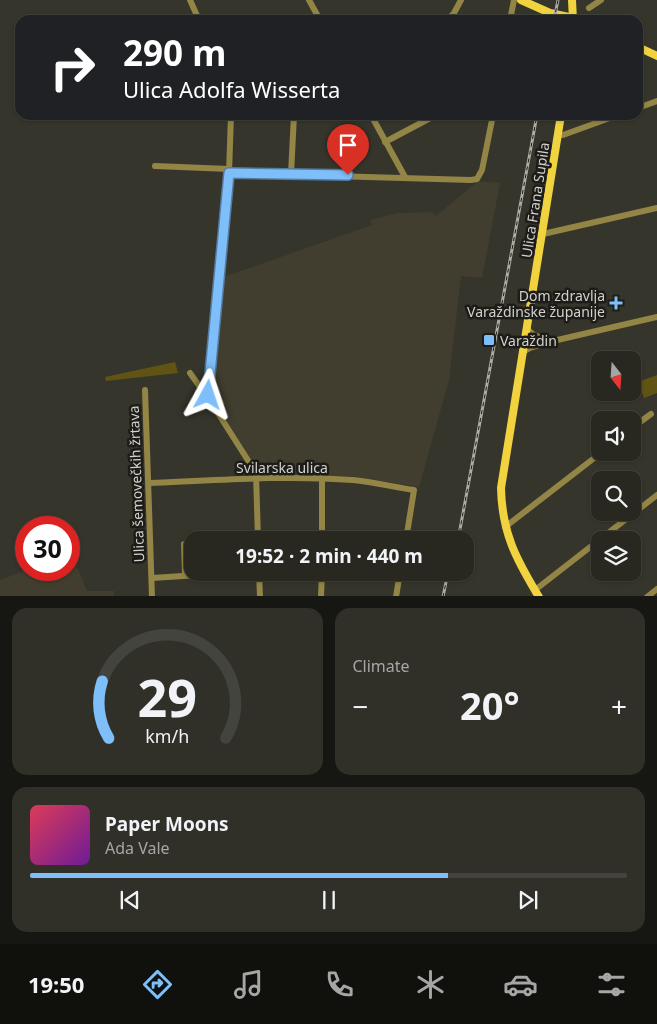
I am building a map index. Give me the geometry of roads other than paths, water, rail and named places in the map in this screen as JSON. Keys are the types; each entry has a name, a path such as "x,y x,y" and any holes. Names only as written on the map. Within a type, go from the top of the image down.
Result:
{"main road":[{"path":"521,0 560,15"},
{"path":"572,0 573,15"},
{"path":"643,49 657,56"},
{"name":"Ulica Frana Supila","path":"537,593 519,561 505,527 501,488 506,446 534,290 560,120"}],"street":[{"path":"190,0 197,15"},
{"path":"309,0 317,15"},
{"path":"452,15 460,0"},
{"path":"511,15 514,0"},
{"path":"589,8 601,0"},
{"path":"643,106 657,101"},
{"path":"231,120 229,171 208,395 256,473 258,531"},
{"path":"291,174 294,120"},
{"path":"374,120 405,177"},
{"path":"385,142 427,120"},
{"path":"155,166 291,174 471,180 477,179 482,170 492,120"},
{"path":"558,135 563,136 605,120"},
{"path":"543,234 657,208"},
{"path":"523,352 552,341 657,317"},
{"path":"527,328 538,337 552,341"},
{"path":"190,373 204,394 208,395"},
{"name":"Ulica šemovečkih žrtava","path":"146,390 152,596"},
{"path":"641,422 652,414"},
{"path":"505,527 591,461"},
{"name":"Svilarska ulica","path":"150,483 256,478 322,479 354,480 414,490 407,531"},
{"path":"322,479 322,531"},
{"path":"537,593 657,495"},
{"name":"Ulica šemovečkih žrtava","path":"152,578 184,576"},
{"path":"259,581 260,596"},
{"path":"322,581 322,596"},
{"path":"396,596 398,581"},
{"path":"647,596 657,589"}],"railway":[{"path":"555,15 558,0"},
{"path":"460,531 536,120"},
{"path":"443,596 446,581"}],"place":[{"name":"Dom zdravlja Varaždinske županije","path":"616,303"},
{"name":"Varaždin","path":"489,340"}]}
